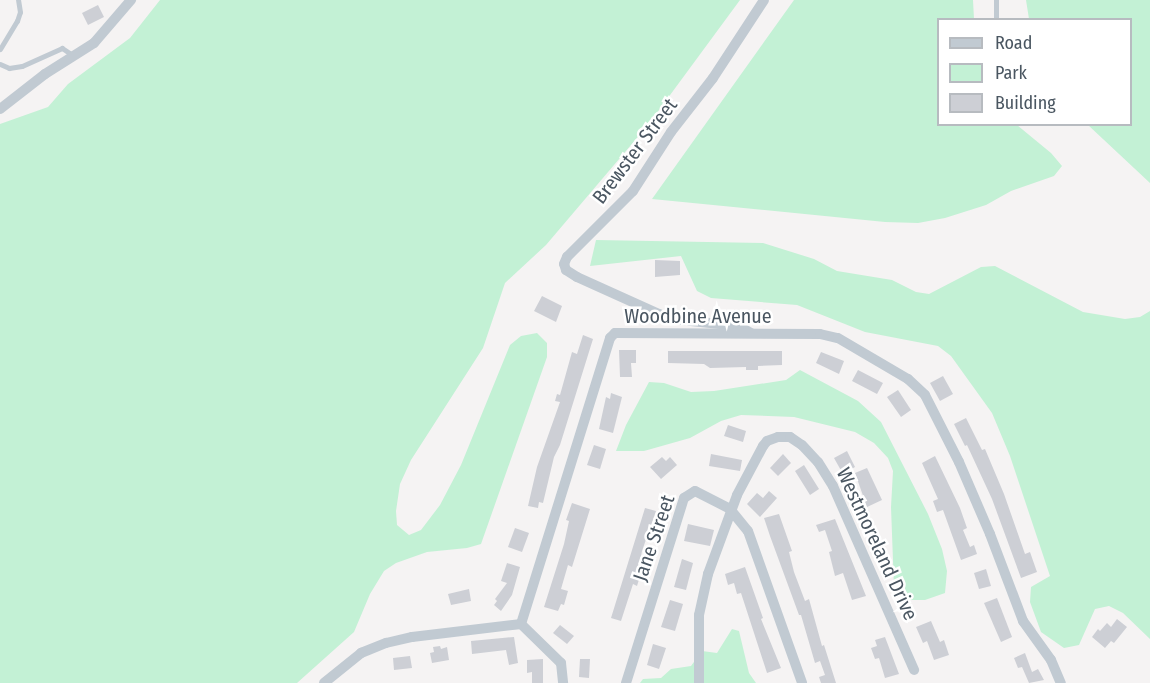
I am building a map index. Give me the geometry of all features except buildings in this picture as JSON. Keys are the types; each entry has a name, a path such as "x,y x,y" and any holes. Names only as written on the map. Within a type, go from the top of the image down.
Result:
{"street":[{"path":"0,109 94,43 131,0"},
{"name":"Brewster Street","path":"754,334 739,326 681,320 659,314 577,277 566,270 564,264 567,257 633,191 671,132 713,78 764,0"},
{"name":"Woodbine Avenue","path":"521,624 610,338 615,333 820,334 838,338 908,379 925,395 972,493 1023,621 1051,660 1061,683"},
{"name":"Westmoreland Drive","path":"699,683 701,599 730,509 767,441 778,437 790,437 802,445 818,462 833,486 914,670"},
{"name":"Jane Street","path":"626,683 684,498 695,491 730,509 748,531 802,683"},
{"path":"324,683 361,653 386,643 412,637 521,624 561,663 563,683"}],"lane":[{"path":"0,49 17,21 20,12 18,0"},
{"path":"996,0 996,18"},
{"path":"0,64 9,68 22,66 62,48 74,56"}],"green space":[{"path":"160,0 740,0 648,125 546,245 505,283 483,348 411,460 400,484 396,511 397,525 409,535 421,530 440,505 461,465 510,345 521,336 537,333 547,343 547,357 481,544 467,548 427,552 396,563 384,571 370,594 354,632 297,683 0,683 0,124 48,107 68,84 130,38"},
{"path":"794,0 973,0 974,18 937,18 937,126 1018,126 1051,153 1062,166 1054,176 1011,191 986,205 945,218 918,223 885,222 652,199"},
{"path":"1026,0 1150,0 1150,183 1089,126 1132,126 1132,18 1029,18"},
{"path":"596,240 763,243 814,259 837,271 892,280 916,292 929,294 981,267 995,266 1083,312 1125,319 1140,317 1150,311 1150,639 1123,613 1109,606 1095,609 1079,645 1064,648 1041,632 1030,602 1031,587 1050,576 1010,456 992,413 951,356 938,346 865,332 797,305 711,298 697,291 681,256 590,266"},
{"path":"800,370 858,401 881,422 928,514 942,549 947,571 945,593 925,600 911,600 894,588 891,507 893,471 888,458 874,443 855,432 794,417 741,415 721,421 690,438 644,451 616,451 626,425 649,382 664,383 691,392 714,391 786,380"},
{"path":"732,629 739,631 749,673 756,683 640,683 643,679 661,678 671,669 691,666 702,651 717,653"}]}
